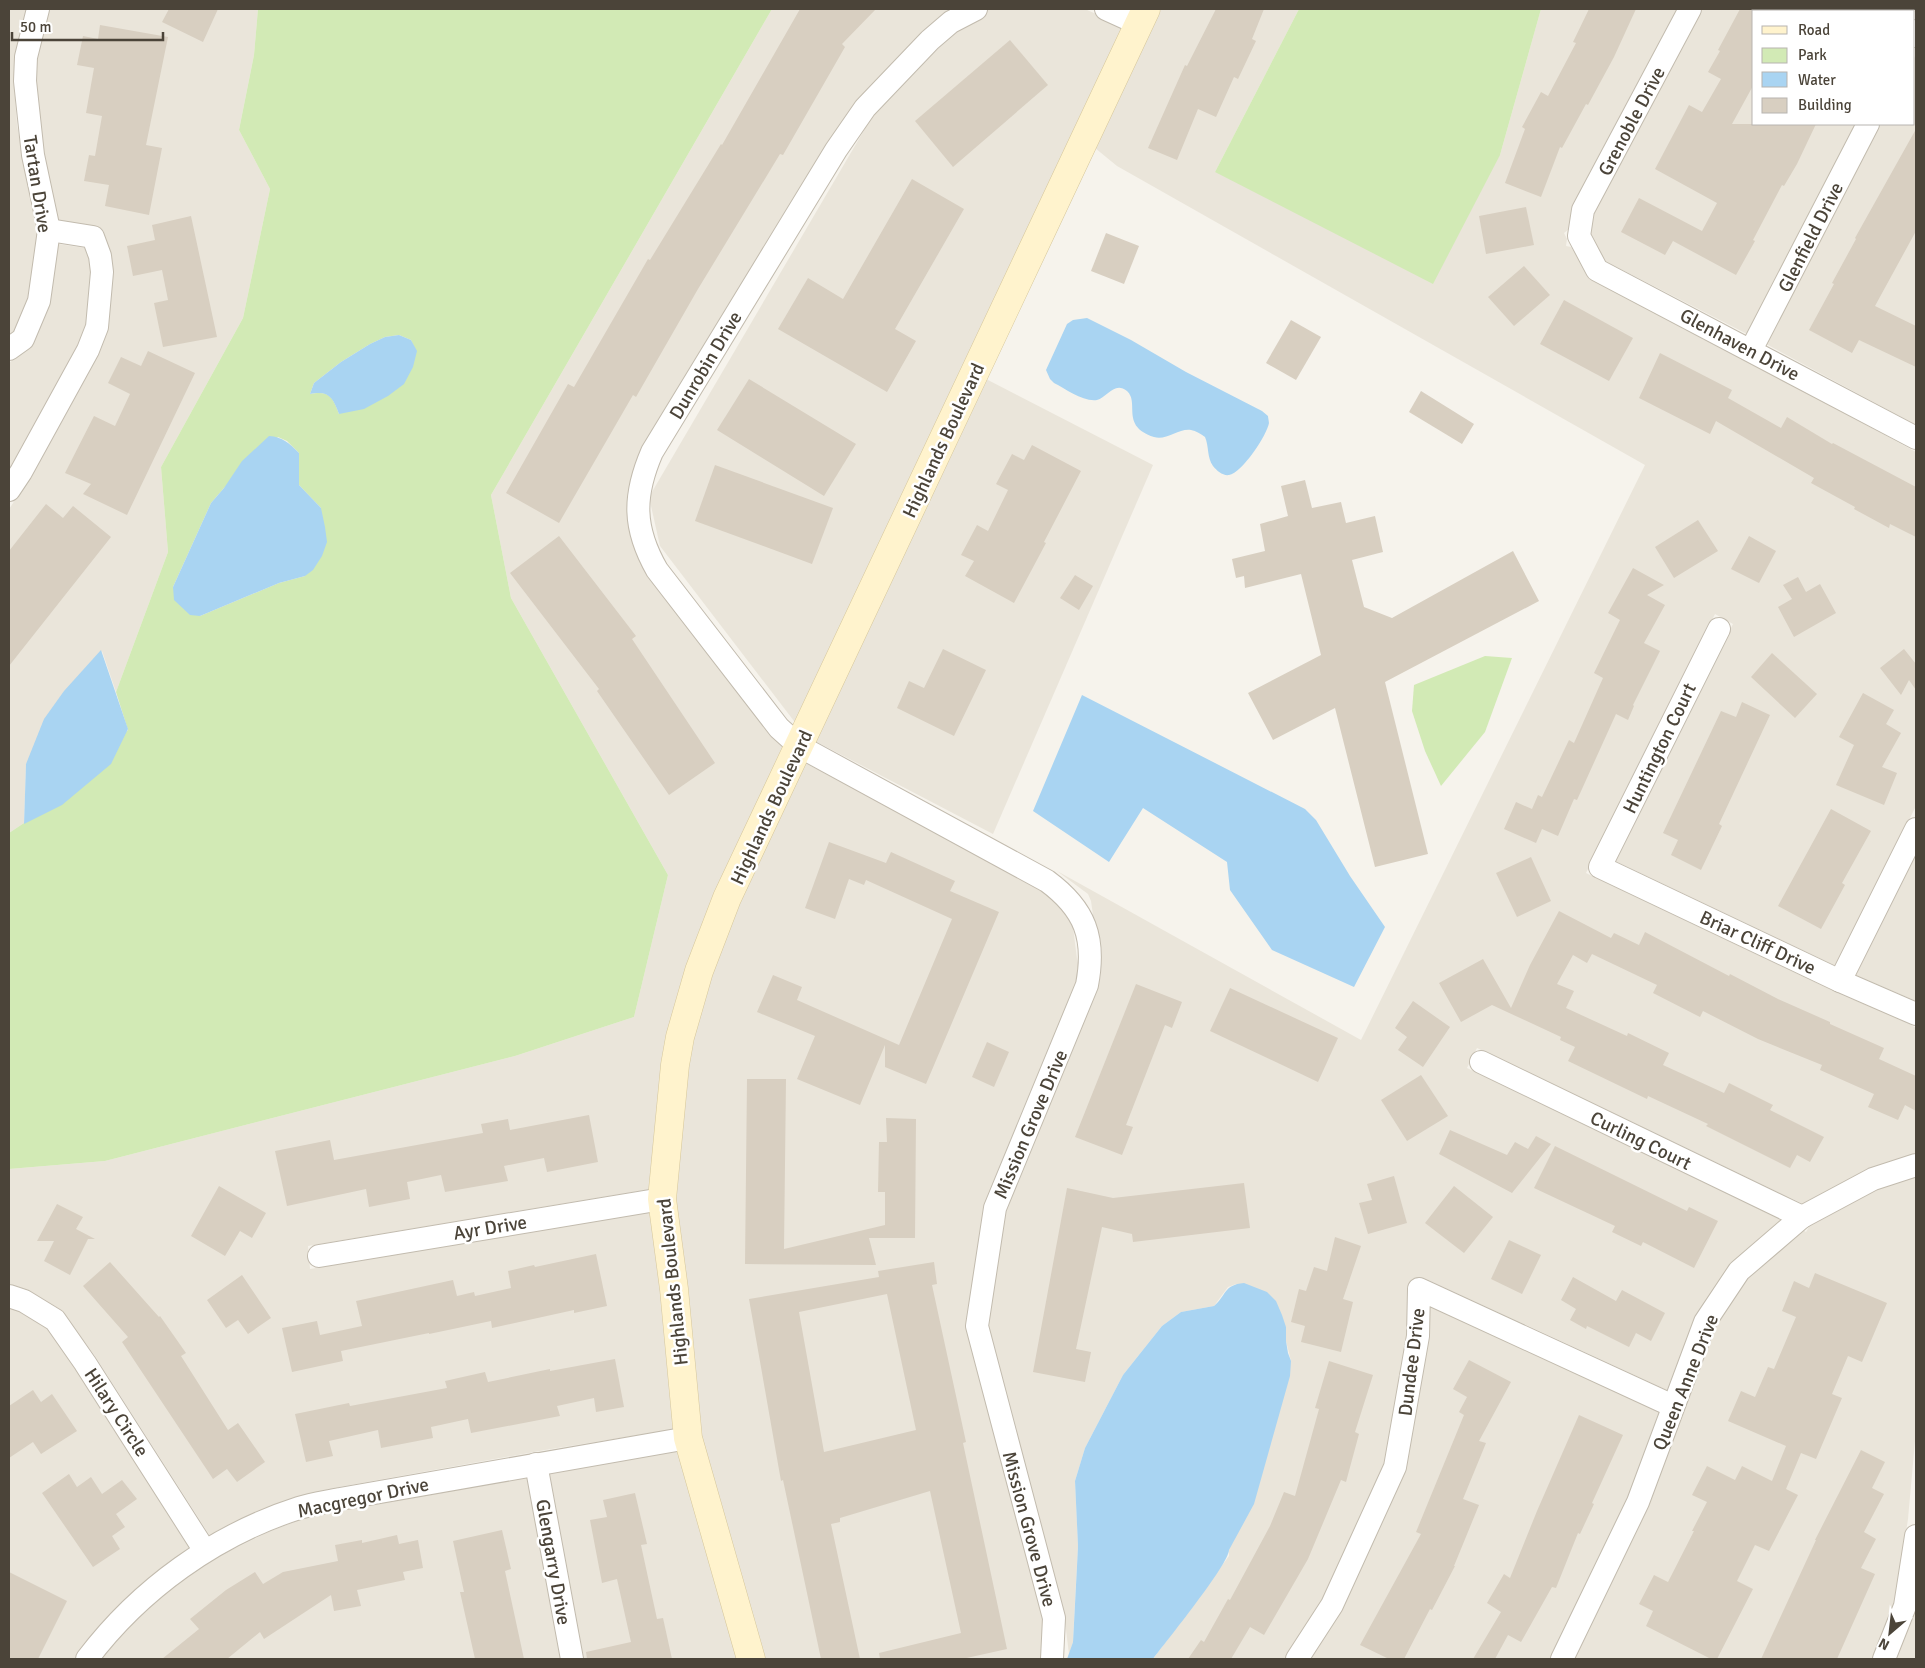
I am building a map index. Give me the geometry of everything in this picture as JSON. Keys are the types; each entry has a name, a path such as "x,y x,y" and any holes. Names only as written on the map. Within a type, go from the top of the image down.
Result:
{"street":[{"name":"Tartan Drive","path":"9,349 23,339 39,301 49,230 33,155 25,81 26,57 38,9"},
{"name":"Dunrobin Drive","path":"799,746 780,728 657,570 648,554 640,531 637,514 641,483 646,466 657,445 836,150 865,108 930,40 951,22 976,9"},
{"path":"1106,9 1143,16"},
{"name":"Grenoble Drive","path":"1578,236 1583,210 1690,9"},
{"name":"Highlands Boulevard","path":"752,1659 688,1438 674,1290 662,1199 675,1065 680,1037 698,971 727,898 1143,16"},
{"name":"Glenfield Drive","path":"1751,350 1867,125"},
{"path":"9,490 88,350 97,327 102,272 100,256 93,237 49,230"},
{"name":"Glenhaven Drive","path":"1578,236 1597,270 1916,438"},
{"name":"Huntington Court","path":"1600,867 1719,629"},
{"name":"Mission Grove Drive","path":"799,746 1047,881 1074,906 1083,918 1088,932 1091,948 1091,968 1088,985 995,1208 977,1326 1054,1618 1052,1659"},
{"path":"1840,981 1916,829"},
{"name":"Briar Cliff Drive","path":"1600,867 1840,981 1907,1008 1916,1014"},
{"name":"Curling Court","path":"1481,1062 1802,1217"},
{"name":"Queen Anne Drive","path":"1562,1659 1638,1502 1705,1322 1739,1271 1802,1217 1873,1179 1916,1165"},
{"name":"Ayr Drive","path":"319,1256 662,1199"},
{"name":"Dundee Drive","path":"1297,1659 1332,1605 1395,1467 1418,1336 1419,1289 1673,1406"},
{"name":"Hilary Circle","path":"9,1296 24,1301 55,1320 86,1363 206,1550"},
{"name":"Macgregor Drive","path":"87,1659 122,1617 150,1592 206,1550 239,1533 299,1508 340,1499 688,1438"},
{"name":"Glengarry Drive","path":"536,1464 572,1659"},
{"path":"1884,1659 1905,1606 1916,1536"}],"shaded area":[{"path":"9,9 27,9 14,84 17,125 38,231 29,298 14,332 9,336"},
{"path":"49,9 258,9 254,55 239,130 270,189 243,318 161,467 168,552 116,692 102,651 26,764 24,823 9,833 9,509 30,478 97,355 95,226 58,220 44,152 35,80 37,58"},
{"path":"772,9 948,9 858,101 628,490 627,500 640,556 786,748 716,892 652,1189 308,1246 310,1269 652,1212 676,1429 545,1450 339,1487 298,1497 262,1510 210,1536 95,1356 61,1310 28,1290 9,1284 9,1169 105,1161 515,1056 634,1017 668,875 511,598 491,495"},
{"path":"1085,9 1129,29 797,725 660,546 649,497 873,115 976,10"},
{"path":"1161,9 1299,9 1215,172 1500,155 1541,9 1678,9 1569,229 1564,233 1567,239 1566,246 1571,247 1592,280 1746,360 1916,452 1916,806 1836,966 1615,861 1733,624 1715,614 1586,873 1844,996 1901,1019 1916,1028 1916,1153 1871,1168 1803,1204 1477,1048 1467,1068 1782,1220 1695,1319 1667,1390 1424,1278 1409,1289 1407,1336 1385,1465 1323,1600 1284,1659 1153,1659 1229,1556 1229,1550 1291,1361 1286,1341 1286,1327 1236,1284 1228,1287 1214,1306 1181,1312 1162,1326 1123,1375 1085,1448 1075,1481 1078,1546 1073,1642 1069,1654 1064,1614 988,1325 1006,1210 1100,979 1101,972 1091,901 1088,894 1057,871 1361,1040 1645,465 1117,166 1095,148"},
{"path":"1702,9 1916,9 1915,11 1752,10 1752,125 1855,125 1747,334 1605,261 1590,233 1593,213"},
{"path":"1916,54 1916,425 1766,344 1879,125 1915,125"},
{"path":"58,244 85,248 89,259 91,274 86,325 79,345 9,471 9,363 28,348"},
{"path":"986,379 1153,465 993,834 813,740"},
{"path":"803,762 1033,881 1071,911 1079,975 967,1330 1043,1621 1042,1658 1040,1659 763,1659 699,1435 672,1198 691,1042 713,960"},
{"path":"1916,853 1916,1001 1855,975"},
{"path":"1916,1176 1916,1430 1908,1519 1895,1603 1873,1659 1573,1659 1714,1327 1747,1278 1803,1230 1806,1232 1810,1225 1876,1189"},
{"path":"1429,1306 1659,1412 1628,1498 1550,1659 1309,1659 1406,1468"},
{"path":"9,1308 19,1311 48,1329 77,1370 191,1548 150,1577 116,1609 95,1631 74,1659 9,1659"},
{"path":"680,1451 739,1659 583,1659 549,1473"},
{"path":"528,1477 561,1659 100,1659 129,1625 163,1594 211,1560 268,1532 302,1519 341,1510"},
{"path":"1916,1605 1916,1659 1895,1659"}],"green space":[{"path":"258,9 772,9 491,495 511,598 668,875 634,1017 515,1056 105,1161 9,1169 9,833 24,823 128,730 116,692 168,552 161,467 243,318 270,189 239,130 254,55","holes":["399,335 411,340 416,351 339,414 335,403 329,396 322,393 310,394 314,383 341,362 385,337","278,437 287,441 299,453 299,485 321,508 305,576 279,583 200,616 173,587 211,503 224,488"]},
{"path":"1299,9 1541,9 1500,155 1433,284 1215,172"},
{"path":"1485,656 1512,658 1485,732 1441,786 1425,751 1412,711 1414,685"}],"water":[{"path":"1087,318 1131,340 1268,416 1269,423 1264,436 1247,461 1234,473 1225,475 1218,471 1211,463 1205,437 1195,431 1186,430 1159,438 1137,427 1134,421 1130,396 1122,388 1114,389 1101,399 1092,400 1080,397 1054,383 1046,370 1067,324 1073,320"},
{"path":"399,335 411,340 417,351 413,367 404,384 388,396 364,409 339,414 329,396 321,393 310,394 314,383 341,362 385,337"},
{"path":"269,436 286,441 299,453 299,485 321,508 327,542 322,556 313,570 305,576 279,583 200,616 190,615 174,600 173,587 211,503 224,488 242,461"},
{"path":"101,650 128,729 111,764 62,805 24,824 26,764 44,719 64,691"},
{"path":"1082,695 1305,809 1316,820 1350,876 1385,927 1354,987 1272,950 1230,890 1227,862 1143,808 1109,862 1033,811"},
{"path":"1244,1283 1267,1292 1276,1301 1286,1327 1286,1341 1291,1361 1290,1376 1254,1504 1219,1571 1153,1659 1067,1659 1073,1642 1078,1546 1075,1481 1085,1448 1123,1375 1162,1326 1181,1312 1214,1306 1229,1288"}],"building":[{"path":"169,9 218,9 203,42 162,22"},
{"path":"800,9 876,9 842,44 845,47 783,155 780,154 698,289 636,397 633,395 559,523 506,493 568,384 574,387 648,259 650,260 722,145"},
{"path":"1216,9 1264,9 1252,39 1256,41 1238,79 1234,77 1216,117 1198,109 1177,160 1148,148 1185,65 1187,66"},
{"path":"1589,9 1636,9 1614,57 1588,105 1586,104 1562,148 1560,147 1541,197 1505,183 1525,129 1522,127 1541,92 1548,96 1576,43 1573,42"},
{"path":"1740,9 1754,9 1752,10 1752,88 1732,124 1816,125 1797,164 1784,186 1782,185 1736,275 1673,241 1665,255 1621,232 1639,198 1702,231 1717,203 1655,169 1689,105 1702,112 1721,79 1708,72 1720,51 1718,50"},
{"path":"100,25 168,37 146,145 162,148 149,215 105,206 109,185 84,181 89,155 95,156 102,116 86,113 94,68 77,65 83,36 98,39"},
{"path":"1010,40 1048,85 953,167 915,121"},
{"path":"1916,129 1916,231 1875,306 1916,326 1916,367 1859,340 1852,353 1809,330 1834,284 1832,283 1855,238"},
{"path":"912,179 964,209 895,329 916,341 887,392 778,329 808,278 843,299"},
{"path":"1526,207 1534,245 1486,254 1479,216"},
{"path":"191,216 217,337 163,347 154,303 168,300 162,270 133,276 127,246 155,240 152,225"},
{"path":"1106,233 1139,246 1124,284 1091,271"},
{"path":"1524,266 1550,295 1514,326 1488,297"},
{"path":"1564,300 1633,338 1609,381 1540,344"},
{"path":"1291,320 1321,337 1296,380 1266,363"},
{"path":"148,351 195,373 127,515 83,494 91,484 65,473 94,416 115,426 130,394 108,383 121,357 141,366"},
{"path":"1660,353 1732,390 1728,398 1781,428 1787,417 1832,444 1916,487 1916,537 1890,524 1889,528 1854,509 1855,507 1811,483 1814,478 1716,421 1710,434 1639,398"},
{"path":"749,379 856,444 824,496 717,430"},
{"path":"1421,391 1474,424 1462,444 1409,412"},
{"path":"1032,445 1081,471 1014,603 965,576 974,561 961,555 977,525 988,531 1008,490 996,484 1012,454 1024,460"},
{"path":"715,465 833,508 812,564 695,521"},
{"path":"1305,480 1312,508 1341,502 1346,523 1375,516 1383,552 1352,560 1364,607 1392,618 1513,551 1539,601 1385,682 1428,854 1375,867 1335,708 1273,740 1248,693 1321,655 1301,574 1245,588 1244,576 1236,578 1232,559 1265,551 1260,524 1288,516 1281,486"},
{"path":"46,504 63,518 73,506 111,537 9,666 9,551"},
{"path":"1698,520 1718,551 1674,578 1655,547"},
{"path":"559,536 636,636 632,639 715,763 669,795 597,691 599,689 510,573"},
{"path":"1749,536 1776,551 1759,583 1731,569"},
{"path":"1633,568 1664,585 1647,595 1665,605 1644,643 1660,651 1633,705 1628,720 1616,714 1577,800 1574,799 1558,836 1542,829 1536,843 1504,829 1516,802 1532,809 1538,795 1542,797 1569,740 1574,743 1603,678 1594,673 1620,620 1608,613"},
{"path":"1075,575 1093,586 1079,610 1060,598"},
{"path":"1798,577 1806,592 1820,584 1836,613 1794,637 1778,607 1792,599 1783,585"},
{"path":"943,649 986,670 954,736 897,708 909,681 924,688"},
{"path":"1904,649 1916,664 1916,690 1909,680 1901,695 1880,668"},
{"path":"1772,653 1817,694 1795,718 1751,677"},
{"path":"1863,693 1894,710 1886,724 1901,733 1882,767 1897,773 1884,805 1836,785 1854,745 1839,737"},
{"path":"1742,702 1770,715 1719,824 1722,826 1701,870 1671,855 1678,840 1663,833 1721,711 1736,717"},
{"path":"1831,809 1871,831 1842,883 1845,885 1821,929 1778,906"},
{"path":"829,842 886,863 891,852 955,881 950,891 999,912 926,1084 885,1067 885,1045 860,1105 797,1079 815,1036 757,1012 773,975 802,987 797,1000 899,1045 952,919 866,880 864,885 849,879 835,919 805,908"},
{"path":"1531,857 1551,901 1517,917 1496,873"},
{"path":"1559,911 1611,938 1614,933 1639,945 1645,932 1729,976 1730,974 1778,999 1830,1022 1830,1024 1884,1048 1879,1059 1916,1076 1916,1111 1905,1105 1898,1120 1868,1107 1874,1094 1820,1070 1822,1065 1758,1039 1703,1011 1700,1017 1653,993 1657,985 1592,954 1587,963 1573,955 1557,984 1574,991 1566,1008 1627,1036 1628,1033 1669,1053 1663,1065 1724,1093 1729,1083 1773,1105 1770,1110 1824,1137 1810,1162 1797,1155 1790,1168 1706,1126 1708,1124 1648,1096 1647,1099 1568,1061 1575,1047 1560,1040 1561,1037 1492,1005 1461,1022 1439,983 1483,959 1511,1008 1530,965"},
{"path":"1136,984 1182,1002 1172,1028 1165,1025 1126,1125 1133,1127 1122,1155 1075,1137"},
{"path":"1230,988 1338,1038 1318,1082 1210,1031"},
{"path":"1413,1001 1450,1027 1423,1067 1398,1050 1407,1037 1395,1028"},
{"path":"987,1042 1009,1052 994,1087 972,1077"},
{"path":"1421,1075 1448,1116 1407,1141 1381,1100"},
{"path":"747,1079 786,1079 784,1249 885,1225 885,1192 878,1192 879,1142 887,1142 886,1118 916,1119 915,1238 869,1238 876,1265 745,1264"},
{"path":"589,1115 598,1162 547,1172 544,1158 504,1166 508,1181 445,1192 441,1175 407,1182 410,1199 369,1207 366,1189 287,1206 275,1151 330,1140 334,1160 483,1133 481,1124 508,1119 510,1130"},
{"path":"1450,1130 1507,1155 1515,1142 1528,1149 1536,1136 1551,1144 1512,1193 1439,1154"},
{"path":"1555,1146 1687,1211 1689,1207 1718,1221 1694,1268 1643,1242 1641,1246 1612,1232 1615,1226 1534,1188"},
{"path":"1394,1176 1407,1223 1368,1234 1359,1203 1372,1200 1367,1184"},
{"path":"1244,1183 1250,1228 1133,1242 1132,1234 1102,1227 1076,1349 1091,1352 1085,1382 1033,1372 1067,1188 1113,1198"},
{"path":"219,1186 266,1213 252,1238 240,1231 225,1256 191,1236"},
{"path":"1454,1186 1493,1217 1464,1253 1425,1223"},
{"path":"57,1204 83,1217 76,1229 95,1239 88,1239 70,1275 44,1261 54,1241 37,1241"},
{"path":"1335,1237 1361,1246 1343,1299 1353,1302 1341,1352 1301,1342 1305,1326 1291,1322 1299,1289 1306,1291 1314,1267 1327,1271"},
{"path":"1509,1240 1541,1255 1522,1294 1491,1279"},
{"path":"596,1254 607,1306 574,1313 574,1310 492,1328 491,1321 341,1351 343,1361 292,1372 282,1328 317,1321 320,1335 362,1326 356,1301 453,1280 457,1296 474,1292 475,1296 511,1288 508,1271"},
{"path":"110,1262 160,1316 186,1353 181,1356 228,1430 238,1423 265,1462 237,1482 227,1469 213,1479 122,1342 128,1337 83,1286"},
{"path":"934,1262 937,1284 932,1285 966,1442 963,1443 1007,1649 962,1659 880,1659 879,1653 961,1633 930,1491 840,1518 840,1522 831,1524 860,1659 821,1659 783,1480 781,1481 749,1299 879,1277 878,1271","holes":["887,1294 916,1430 824,1452 799,1312"]},
{"path":"1815,1273 1887,1303 1862,1362 1848,1356 1832,1394 1842,1398 1816,1459 1801,1453 1786,1489 1798,1495 1769,1551 1755,1545 1737,1581 1753,1589 1717,1659 1711,1659 1646,1626 1653,1611 1639,1604 1654,1575 1668,1582 1694,1531 1692,1531 1707,1502 1692,1495 1707,1466 1735,1480 1742,1466 1772,1481 1786,1446 1728,1421 1741,1391 1755,1397 1768,1367 1774,1369 1796,1317 1782,1311 1794,1281 1809,1288"},
{"path":"242,1275 271,1318 248,1334 238,1320 226,1328 207,1300"},
{"path":"1573,1277 1616,1301 1622,1290 1665,1313 1651,1341 1636,1333 1629,1347 1587,1326 1586,1329 1570,1320 1576,1309 1561,1300"},
{"path":"615,1359 624,1407 596,1412 594,1398 557,1406 560,1416 471,1433 468,1419 431,1427 433,1438 381,1448 378,1430 329,1441 333,1456 306,1462 295,1414 349,1403 350,1406 447,1388 445,1381 485,1372 488,1382 550,1369 550,1371"},
{"path":"1469,1360 1511,1382 1479,1441 1486,1443 1463,1499 1479,1505 1455,1566 1404,1659 1389,1659 1360,1645 1421,1534 1416,1532 1464,1415 1459,1412 1467,1397 1453,1389"},
{"path":"1329,1361 1373,1375 1355,1432 1359,1434 1346,1482 1341,1480 1308,1559 1264,1635 1250,1627 1231,1659 1188,1659 1201,1640 1204,1642 1228,1599 1230,1600 1270,1526 1284,1492 1295,1496 1319,1409 1315,1408"},
{"path":"33,1390 41,1402 52,1394 77,1431 41,1454 33,1442 9,1458 9,1406"},
{"path":"1579,1415 1623,1435 1592,1503 1594,1504 1580,1534 1578,1533 1556,1588 1552,1587 1521,1642 1508,1635 1495,1659 1473,1659 1501,1612 1487,1603 1504,1574 1510,1578"},
{"path":"1861,1450 1885,1462 1872,1488 1884,1494 1864,1532 1876,1539 1861,1568 1875,1574 1837,1659 1761,1659 1815,1540"},
{"path":"69,1474 77,1487 91,1477 102,1494 122,1480 137,1499 116,1514 125,1527 112,1536 120,1549 93,1567 42,1493"},
{"path":"635,1493 647,1544 641,1545 657,1619 663,1618 672,1659 587,1659 586,1652 631,1642 617,1579 602,1583 590,1520 607,1517 603,1500"},
{"path":"502,1530 511,1569 505,1571 524,1659 475,1659 460,1592 464,1592 453,1541"},
{"path":"397,1535 399,1544 418,1540 423,1568 403,1572 405,1580 357,1590 361,1606 334,1611 331,1595 264,1639 260,1632 227,1659 162,1659 199,1629 190,1619 226,1590 255,1572 263,1584 283,1572 338,1561 335,1545 362,1540 362,1543"},
{"path":"9,1572 67,1601 38,1659 9,1659"}]}
